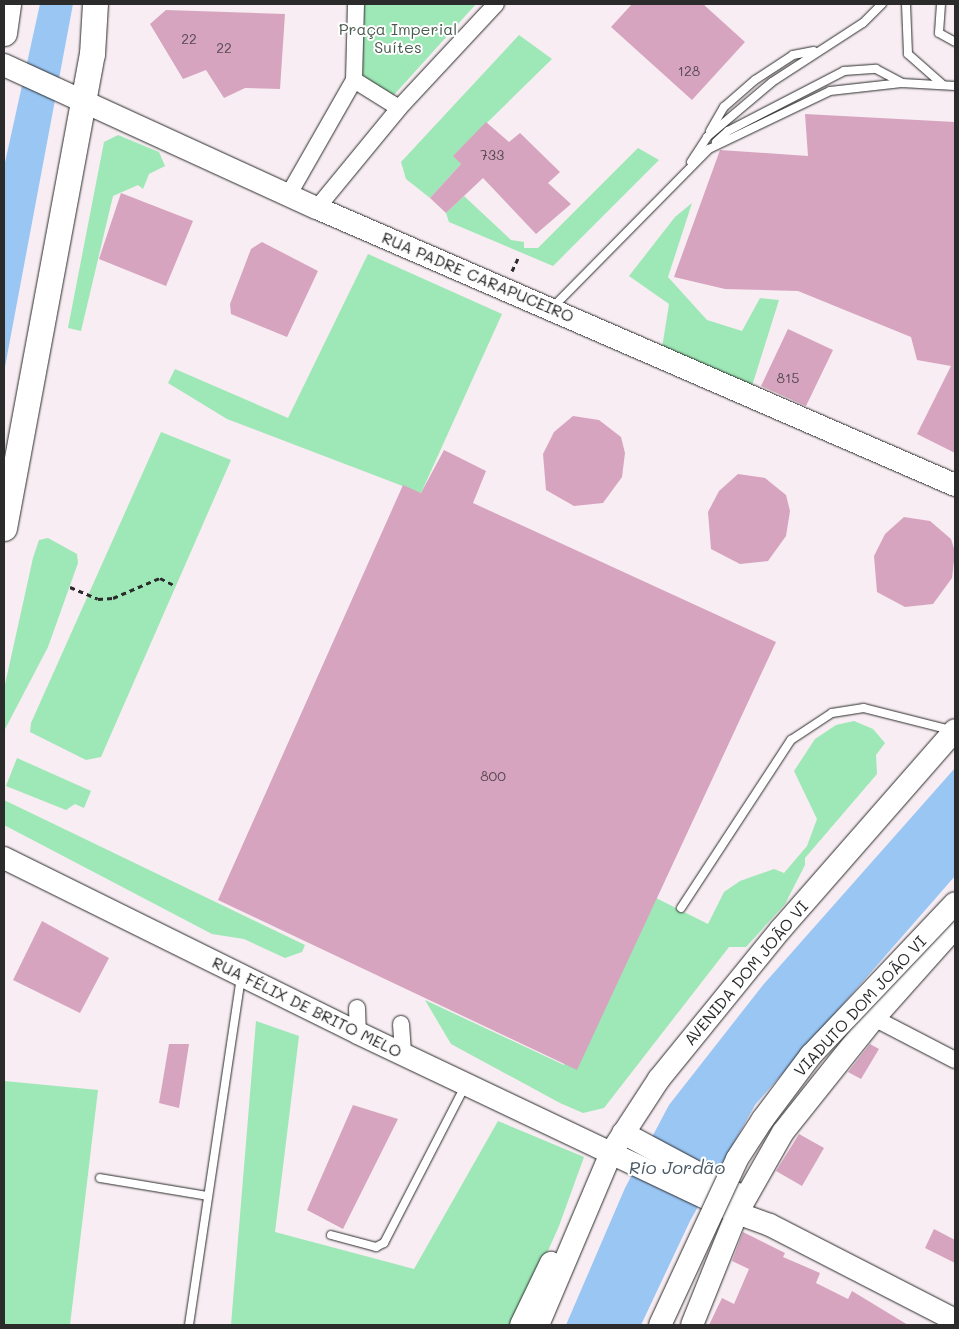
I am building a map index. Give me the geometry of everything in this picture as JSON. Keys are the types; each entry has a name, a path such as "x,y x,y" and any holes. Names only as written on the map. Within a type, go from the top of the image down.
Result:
{"main road":[{"path":"4,33 8,4"},
{"path":"4,528 81,100 92,54 95,4"},
{"name":"RUA PADRE CARAPUCEIRO","path":"4,65 317,208 552,308 955,484"},
{"name":"AVENIDA DOM JOÃO VI","path":"574,1241 621,1148 659,1079 781,929 955,730"},
{"name":"RUA FÉLIX DE BRITO MELO","path":"4,858 358,1033 621,1148"},
{"name":"VIADUTO DOM JOÃO VI","path":"660,1325 737,1159 763,1118 811,1055 955,904"},
{"path":"692,1325 740,1205 792,1119 874,1018 955,927"},
{"path":"621,1148 645,1144 712,1189 770,1224 955,1320"},
{"path":"621,1148 712,1189"},
{"path":"538,1325 574,1241"},
{"path":"520,1325 546,1267 574,1241"}],"street":[{"path":"289,194 354,80 356,4"},
{"path":"317,208 399,108 496,4"},
{"path":"354,80 399,108"},
{"path":"357,1008 358,1033"},
{"path":"874,1018 955,1060"},
{"path":"400,1024 403,1053"}],"lane":[{"path":"707,137 816,51 863,23 882,4"},
{"path":"906,4 908,54 942,84"},
{"path":"941,4 939,33 955,42"},
{"path":"683,175 724,107 754,80 793,55 816,51"},
{"path":"552,308 728,132 844,70 876,69 902,83"},
{"path":"709,149 830,91 902,83 955,86"},
{"path":"681,908 791,740 832,713 864,708 955,730"},
{"path":"188,1325 242,977"},
{"path":"331,1235 376,1247 384,1243 467,1082"},
{"path":"100,1178 208,1196"}],"path":[{"path":"510,276 518,258"},
{"path":"70,587 98,599 113,598 160,578 174,584"}],"green space":[{"name":"Praça Imperial Suítes","path":"364,4 476,4 393,96 362,75"},
{"path":"519,35 552,59 454,155 461,164 430,198 406,179 401,162"},
{"path":"118,135 159,152 165,166 149,174 143,189 138,185 113,196 81,331 68,328 104,142"},
{"path":"638,148 659,160 553,266 449,222 446,213 464,196 511,240 524,242 524,248 538,248"},
{"path":"692,203 668,277 707,320 742,331 760,298 779,300 752,386 662,348 669,304 629,276 675,217"},
{"path":"368,254 502,314 421,493 227,419 168,383 175,369 288,418"},
{"path":"161,432 231,460 101,757 86,760 30,732 31,723"},
{"path":"48,538 77,554 78,563 48,647 4,731 4,689 33,558 39,540"},
{"path":"854,721 873,729 885,743 876,755 877,774 805,858 805,865 785,904 746,947 729,947 604,1108 583,1113 560,1103 451,1044 425,1000 564,1065 654,897 708,924 724,892 740,881 774,869 784,873 807,846 817,819 794,771 815,739 836,725"},
{"path":"17,758 91,791 84,808 75,804 66,810 6,786"},
{"path":"4,800 305,945 302,952 285,958 244,939 212,934 4,825"},
{"path":"256,1021 299,1036 275,1232 414,1269 498,1121 584,1157 559,1226 515,1325 231,1325"},
{"path":"4,1081 98,1090 70,1325 4,1325"}],"water":[{"path":"40,4 73,4 4,372 4,167"},
{"name":"Rio Jordão","path":"955,768 955,876 755,1105 690,1221 641,1325 566,1325 625,1188 669,1105 763,985"}],"building":[{"path":"632,4 703,4 745,42 692,100 611,27"},
{"path":"166,10 285,14 280,89 245,88 224,98 206,70 183,79 150,24"},
{"path":"805,114 955,122 955,453 917,434 951,366 917,360 911,337 798,291 725,289 674,277 720,150 808,156"},
{"path":"486,122 509,142 520,133 560,172 548,183 571,204 536,234 483,178 446,213 430,198 461,164 453,156"},
{"path":"121,193 193,221 166,286 99,259"},
{"path":"262,242 318,271 287,337 231,314 230,304 251,249"},
{"path":"788,329 833,350 806,406 761,386"},
{"path":"573,416 599,420 621,437 625,453 622,477 603,503 574,506 546,490 543,454 554,432"},
{"path":"444,450 486,471 473,503 776,642 577,1070 218,900 403,485 421,493"},
{"path":"738,474 765,478 786,495 790,511 786,536 768,561 740,564 711,549 708,512 719,491"},
{"path":"904,517 930,521 951,539 955,552 952,578 933,604 905,607 877,592 874,556 885,534"},
{"path":"42,921 109,958 80,1013 13,980"},
{"path":"169,1044 189,1044 179,1108 159,1103"},
{"path":"870,1044 879,1049 861,1079 848,1072"},
{"path":"353,1105 398,1119 343,1229 307,1210"},
{"path":"799,1134 824,1148 802,1186 776,1171"},
{"path":"934,1229 955,1240 955,1263 925,1248"},
{"path":"743,1232 785,1253 783,1257 820,1273 816,1283 848,1299 852,1291 908,1325 709,1325 722,1298 734,1304 749,1269 732,1261"}]}
